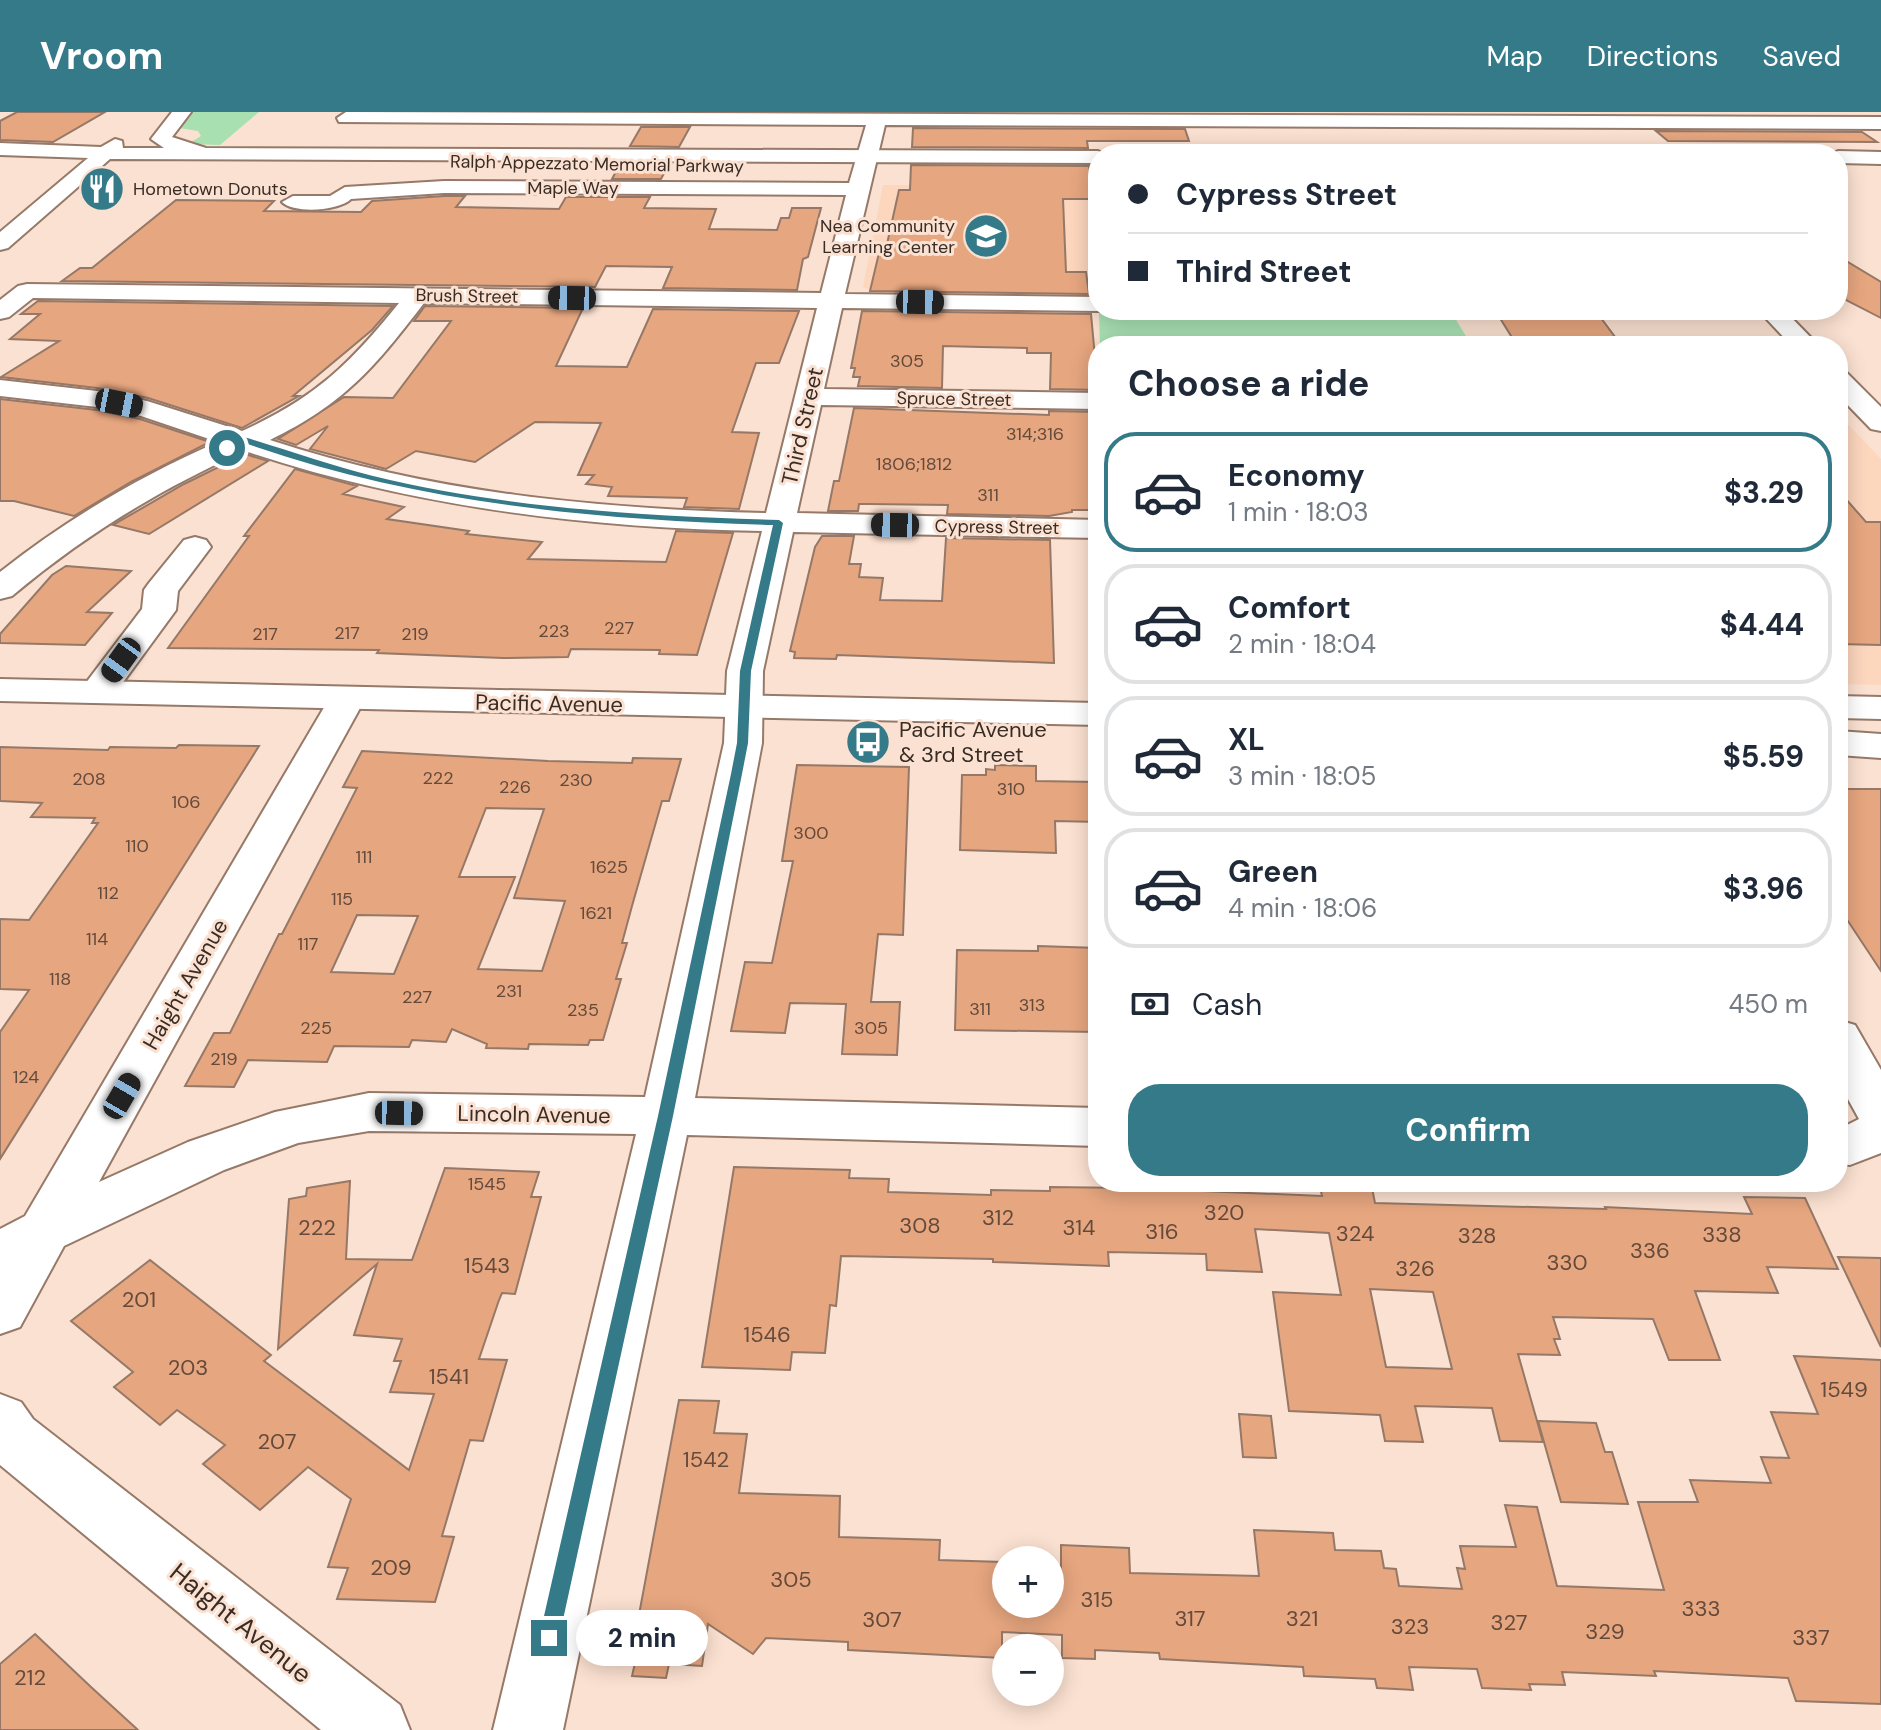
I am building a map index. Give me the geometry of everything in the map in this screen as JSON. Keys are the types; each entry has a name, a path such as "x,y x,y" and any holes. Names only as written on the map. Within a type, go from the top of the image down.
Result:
{"street":[{"path":"182,112 161,139 178,148 425,152 435,155"},
{"path":"321,141 349,115 606,119 869,149 974,118 1220,116 1469,120 1581,116 1881,123"},
{"path":"1220,116 1231,144"},
{"path":"1581,116 1608,144"},
{"path":"974,118 981,145"},
{"path":"592,143 606,119"},
{"path":"1469,120 1487,144 1553,144"},
{"path":"0,243 136,129"},
{"path":"920,144 1088,150"},
{"path":"0,149 101,156"},
{"name":"Ralph Appezzato Memorial Parkway","path":"101,156 869,149 1088,165"},
{"name":"Ralph Appezzato Memorial Parkway","path":"101,156 869,149 1088,151"},
{"name":"Maple Way","path":"293,202 336,202 345,193 869,149"},
{"name":"Third Street","path":"528,1730 666,1116 743,743 745,671 869,149"},
{"path":"0,157 101,156"},
{"path":"1848,157 1881,158"},
{"path":"1848,167 1881,167"},
{"name":"Brush Street","path":"0,312 27,291 1088,304"},
{"path":"0,589 85,522 325,397 365,363 417,296"},
{"path":"1780,320 1796,336"},
{"name":"Cypress Street","path":"0,388 97,399 147,409 361,476 465,497 561,510 667,520 1088,529"},
{"path":"1848,389 1881,423"},
{"name":"Spruce Street","path":"810,397 1088,401"},
{"path":"97,692 159,610 161,590 195,547"},
{"name":"Pacific Avenue","path":"0,690 1088,714"},
{"name":"Haight Avenue","path":"0,1310 347,699"},
{"path":"1848,707 1881,708"},
{"path":"1848,727 1881,728"},
{"path":"1848,744 1881,746"},
{"path":"1848,1055 1881,1114"},
{"name":"Lincoln Avenue","path":"0,1255 206,1156 293,1125 369,1112 1088,1127"},
{"path":"1848,1146 1881,1131"},
{"name":"Haight Avenue","path":"0,1421 12,1438 375,1730"}],"shaded area":[{"name":"Nea Community Learning Center","path":"883,185 1088,185 1088,295 878,293 863,287"},
{"path":"1848,424 1881,459 1881,685 1848,684"}],"green space":[{"path":"188,112 259,112 220,145 188,144 201,136 198,131 173,127"},
{"path":"1099,320 1456,320 1466,336 1100,336"}],"building":[{"path":"17,112 105,112 53,142 0,140 0,121"},
{"path":"641,127 690,127 679,147 630,146"},
{"path":"913,128 1185,129 1189,141 1087,141 1088,148 912,147"},
{"path":"1656,131 1862,132 1877,142 1668,141"},
{"path":"620,164 669,164 661,179 612,179"},
{"name":"Nea Community Learning Center","path":"911,165 1088,166 1088,199 1063,199 1066,272 1086,272 1088,294 870,291 879,253 885,253 899,190 910,190"},
{"path":"465,196 456,207 559,209 566,197 650,197 644,208 716,209 709,229 777,230 781,218 789,218 792,208 821,208 808,257 803,259 797,290 663,288 672,267 606,266 595,287 62,281 80,268 92,268 176,200 274,201 264,211 361,212 372,201"},
{"path":"1848,262 1881,282 1881,318 1848,301"},
{"path":"38,301 393,306 372,330 293,396 299,396 242,428 148,398 97,388 1,377 59,341 10,339 40,314 21,314"},
{"path":"425,306 583,308 556,366 627,367 653,309 799,311 779,363 756,363 732,432 759,433 739,509 684,507 687,498 608,496 612,487 586,484 594,475 578,475 601,423 535,422 475,462 416,451 386,469 310,449 328,426 296,445 278,439 344,397 393,398 451,321 414,321"},
{"path":"862,311 1088,314 1088,320 1092,320 1093,336 1088,336 1088,390 1050,389 1051,353 1027,353 1027,348 943,346 942,388 858,386 860,377 853,377 855,368 851,368"},
{"path":"1501,320 1602,320 1614,336 1511,336"},
{"path":"0,399 97,410 140,419 210,442 131,482 74,516 14,501 0,501"},
{"path":"854,408 1049,415 1049,411 1088,412 1088,510 1072,510 1049,516 947,514 948,505 859,504 858,511 828,511 834,481 839,481"},
{"path":"245,454 268,461 149,534 113,525 184,484"},
{"path":"295,469 357,486 343,494 404,507 387,519 469,531 466,534 542,542 528,559 666,562 676,531 733,533 697,655 659,654 660,650 571,649 568,657 503,658 377,653 379,650 168,648 249,536 244,536"},
{"path":"1848,501 1866,522 1881,522 1881,645 1848,644"},
{"path":"822,536 854,536 849,564 861,564 859,577 883,578 880,600 942,601 946,538 1050,540 1054,663 837,655 836,659 794,658 795,652 790,651 815,547"},
{"path":"66,566 131,571 87,612 112,613 85,645 0,643 0,634 52,575"},
{"path":"179,745 259,746 0,1159 0,1032 29,990 0,989 0,919 29,920 98,823 92,823 95,818 31,817 42,803 0,801 0,747 108,750 110,747 176,748"},
{"path":"362,751 548,761 632,763 633,758 681,759 669,801 662,801 632,906 622,943 627,943 616,979 621,979 603,1040 590,1040 588,1045 529,1044 528,1049 486,1048 487,1044 452,1029 446,1042 412,1040 409,1047 334,1046 327,1062 248,1060 234,1087 185,1086 214,1033 230,1033 357,788 343,787","holes":["486,808 544,809 514,898 565,901 542,971 478,969 515,877 459,877","357,915 418,916 394,974 331,972"]},
{"path":"797,765 909,767 903,935 878,934 871,1002 900,1002 897,1055 842,1054 846,1004 790,1003 785,1033 731,1031 745,962 772,963 793,861 782,861"},
{"path":"995,765 1036,766 1036,781 1088,782 1088,822 1055,821 1056,853 960,850 962,775 986,775 986,769 995,770"},
{"path":"1848,789 1881,789 1881,971 1848,921"},
{"path":"1038,946 1088,948 1088,1032 955,1030 957,950 1038,951"},
{"path":"734,1167 850,1170 849,1178 889,1179 888,1192 991,1195 991,1190 1050,1191 1050,1187 1088,1187 1088,1192 1322,1196 1321,1192 1373,1192 1375,1203 1605,1207 1752,1214 1744,1197 1805,1198 1838,1269 1767,1267 1778,1293 1695,1291 1720,1360 1669,1360 1653,1319 1553,1317 1560,1339 1554,1339 1560,1355 1518,1354 1543,1442 1500,1441 1492,1408 1415,1406 1423,1442 1385,1441 1380,1415 1289,1411 1273,1292 1341,1295 1329,1233 1255,1229 1262,1272 1207,1270 1206,1254 1108,1252 1109,1266 993,1262 993,1259 841,1256 836,1306 830,1305 825,1353 792,1352 790,1370 702,1367","holes":["1370,1289 1433,1292 1452,1369 1386,1367"]},
{"path":"445,1168 539,1172 531,1197 541,1197 515,1294 502,1293 479,1359 507,1360 483,1441 470,1440 442,1536 454,1537 435,1602 337,1599 348,1568 328,1567 351,1499 308,1467 260,1510 203,1464 225,1445 177,1410 160,1425 114,1387 133,1372 71,1321 150,1260 271,1355 264,1361 409,1470 434,1394 390,1392 401,1361 394,1361 402,1339 354,1335 377,1264 278,1349 289,1199 306,1196 307,1188 350,1181 346,1259 412,1260"},
{"path":"1838,1257 1881,1258 1881,1347"},
{"path":"1794,1356 1881,1360 1881,1704 1796,1701 1788,1678 1654,1671 1656,1676 1562,1672 1565,1685 1529,1684 1531,1690 1482,1688 1477,1669 1409,1667 1413,1690 1377,1688 1375,1679 1304,1676 1303,1667 1160,1659 1159,1653 1095,1650 1095,1659 1064,1658 1064,1634 992,1634 992,1657 848,1650 848,1642 766,1638 753,1654 708,1624 702,1666 669,1664 666,1678 632,1676 635,1663 630,1663 679,1400 719,1401 714,1433 747,1434 739,1493 840,1496 839,1537 940,1540 939,1560 992,1562 992,1618 1064,1618 1064,1546 1061,1545 1129,1548 1130,1573 1259,1576 1254,1530 1333,1533 1335,1550 1381,1551 1384,1568 1396,1569 1399,1586 1462,1589 1457,1568 1465,1569 1460,1546 1516,1547 1505,1505 1537,1507 1557,1586 1664,1590 1638,1502 1698,1502 1690,1480 1771,1483 1761,1457 1789,1458 1771,1412 1818,1414"},
{"path":"1239,1414 1271,1416 1276,1458 1243,1457"},
{"path":"1538,1421 1596,1423 1605,1452 1612,1452 1628,1504 1561,1502"},
{"path":"35,1634 138,1730 0,1730 0,1664"}],"place":[{"name":"Hometown Donuts","path":"102,189"},
{"name":"Nea Community Learning Center","path":"986,236"},
{"name":"Pacific Avenue & 3rd Street","path":"868,742"}],"route":[{"path":"227,448 244,440 304,461 465,497 667,520 779,523 745,671 743,743 666,1116 549,1638"}]}
